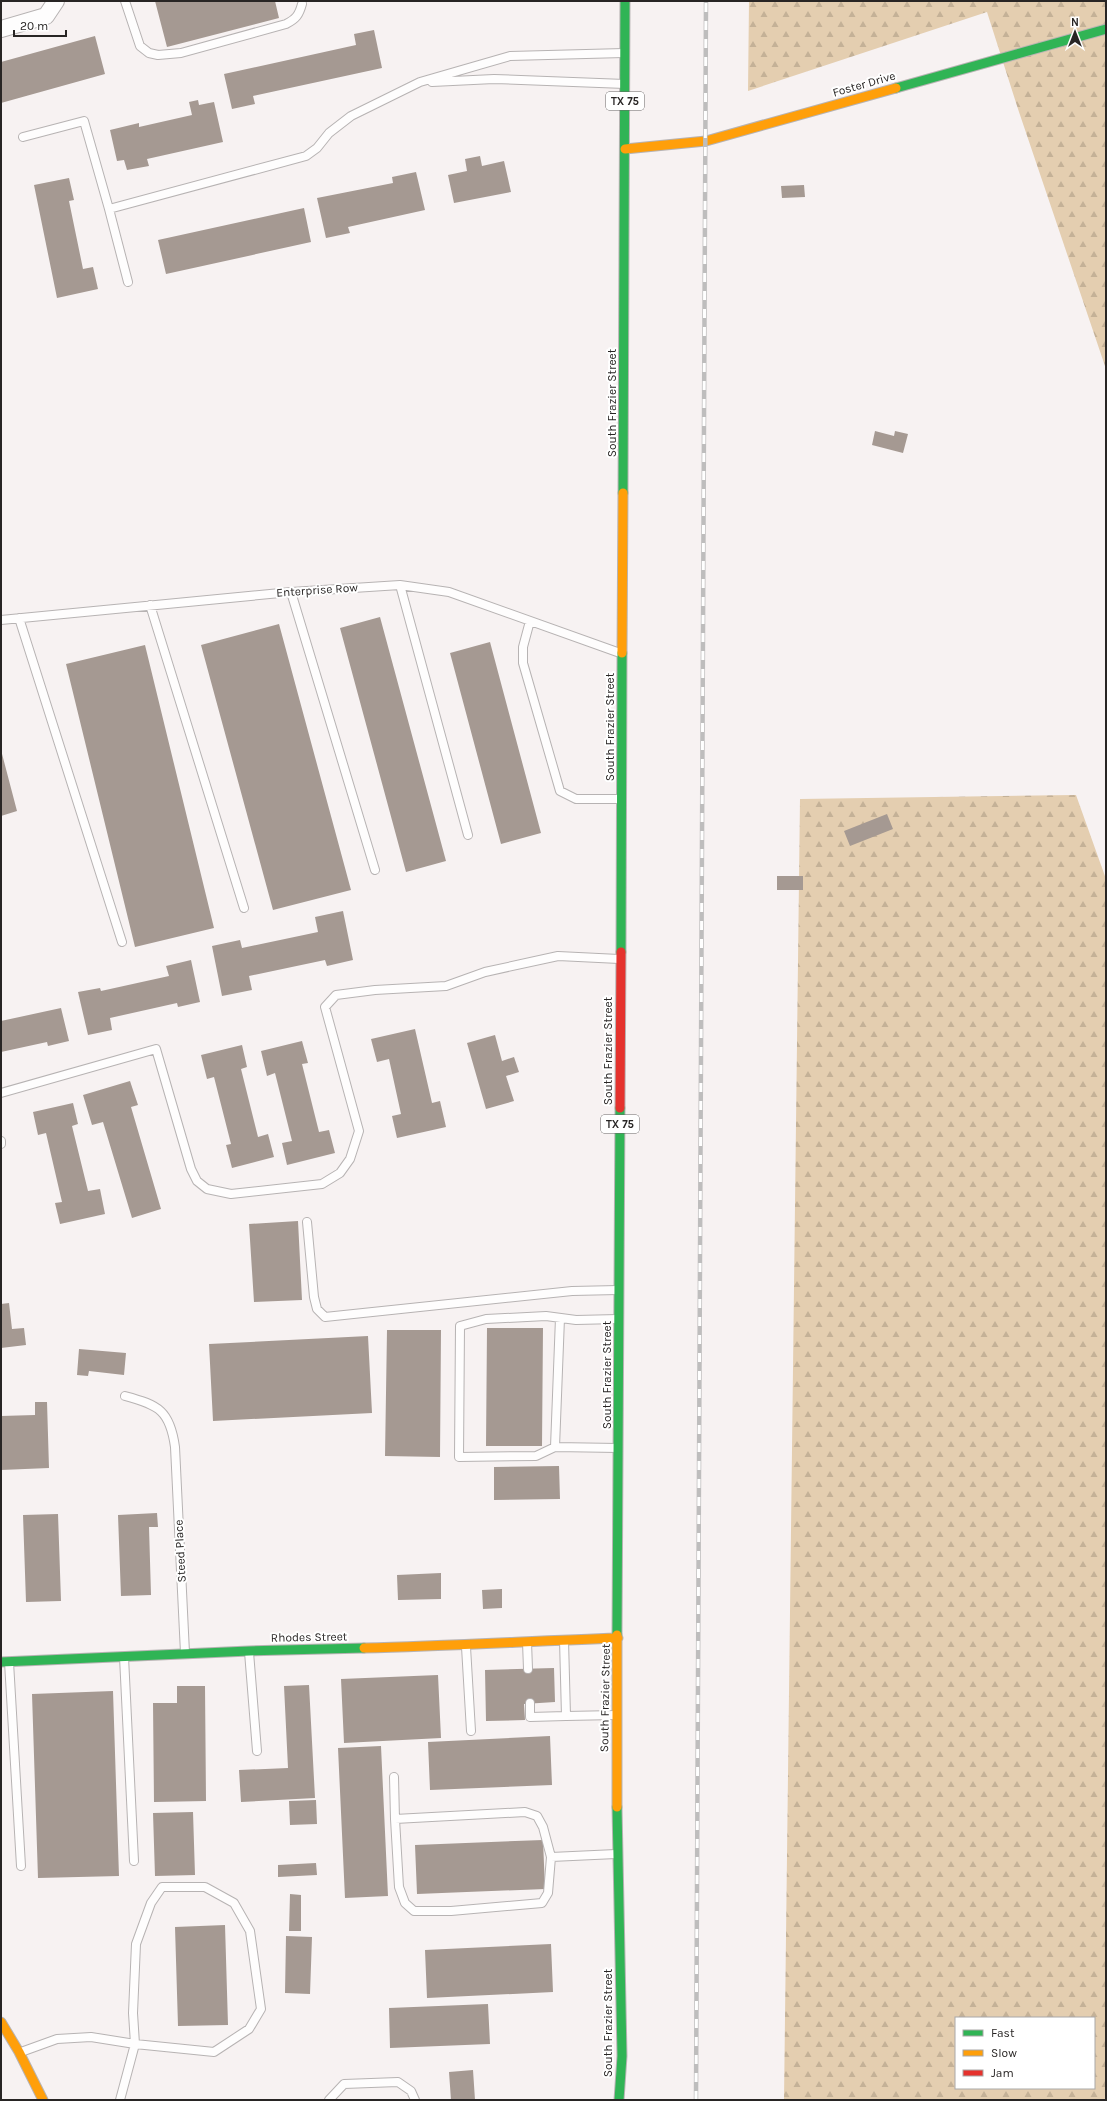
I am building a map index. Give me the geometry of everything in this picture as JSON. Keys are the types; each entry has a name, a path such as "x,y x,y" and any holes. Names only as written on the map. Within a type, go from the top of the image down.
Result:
{"main road":[{"name":"South Frazier Street","path":"620,2100 622,2056 617,1854 617,1715 625,1"},
{"name":"Foster Drive","path":"625,149 706,141 1106,29"},
{"name":"Rhodes Street","path":"5,1662 249,1651 466,1646 564,1639 618,1638"},
{"path":"1,2022 19,2052 43,2100"}],"street":[{"path":"1,29 46,16 56,1"}],"lane":[{"path":"125,1 140,46 149,53 158,55 181,53 286,24 298,15 302,4"},
{"path":"110,209 306,156 317,148 329,133 351,116 420,82 510,56 625,53"},
{"path":"420,82 494,79 625,84"},
{"path":"24,137 84,121 110,209 128,282"},
{"path":"400,585 468,835"},
{"name":"Enterprise Row","path":"1,620 291,592 400,585 449,592 623,654"},
{"path":"291,592 375,870"},
{"path":"150,605 244,908"},
{"path":"19,618 122,942"},
{"path":"530,621 523,647 523,663 560,790 576,799 622,799"},
{"path":"1,1093 156,1049 191,1169 197,1180 207,1189 218,1192 247,1193 322,1184 340,1173 350,1159 359,1131 325,1007 336,995 375,990 446,986 485,972 558,956 621,959"},
{"path":"307,1222 314,1297 317,1309 325,1317 572,1291 619,1290"},
{"path":"618,1448 555,1448 536,1456 459,1457 460,1326 486,1319 546,1316 576,1320 619,1319"},
{"path":"555,1448 560,1318"},
{"name":"Steed Place","path":"125,1396 145,1401 164,1413 172,1428 175,1448 185,1654"},
{"path":"564,1639 566,1716"},
{"path":"527,1641 528,1669"},
{"path":"466,1646 471,1731"},
{"path":"249,1651 257,1751"},
{"path":"124,1656 134,1861"},
{"path":"5,1662 21,1866"},
{"path":"530,1703 530,1717 617,1715"},
{"path":"394,1777 395,1819 399,1887 405,1903 414,1911 451,1911 542,1903 548,1893 551,1857 543,1827 537,1816 525,1812 395,1819"},
{"path":"551,1857 617,1854"},
{"path":"19,2052 57,2039 91,2037 135,2044 214,2052 250,2029 261,2009 250,1931 234,1903 205,1887 162,1887 151,1903 136,1944 132,2013 135,2044 120,2100"},
{"path":"329,2100 344,2084 398,2082 411,2091 415,2100"}],"green space":[{"path":"749,1 1106,1 1106,369 1019,112 987,12 748,91"},
{"path":"1076,795 1106,879 1106,2100 784,2100 800,799"}],"building":[{"path":"155,1 275,1 279,18 167,47"},
{"path":"374,30 382,68 253,96 255,104 232,109 224,74 356,45 354,34"},
{"path":"95,36 105,74 1,103 1,62"},
{"path":"198,100 199,105 214,102 223,142 147,159 149,166 127,170 124,160 117,161 110,130 139,123 139,127 192,115 189,102"},
{"path":"480,156 482,166 504,161 511,192 454,203 448,175 467,171 465,159"},
{"path":"416,172 425,210 348,227 350,233 326,238 317,198 393,183 392,177"},
{"path":"69,178 74,200 69,201 83,269 93,267 98,289 57,298 34,185"},
{"path":"804,185 805,197 782,198 781,186"},
{"path":"304,208 311,242 166,274 158,240"},
{"path":"875,431 894,436 895,431 908,434 903,453 872,445"},
{"path":"380,617 446,861 406,872 340,628"},
{"path":"279,624 351,890 273,910 201,645"},
{"path":"490,642 541,833 501,844 450,653"},
{"path":"145,645 214,928 135,947 66,664"},
{"path":"1,750 17,811 1,816"},
{"path":"887,814 893,829 850,846 844,831"},
{"path":"777,876 803,876 803,890 777,890"},
{"path":"343,911 353,960 327,966 325,960 249,976 252,990 222,996 212,946 240,940 242,948 318,932 315,917"},
{"path":"191,960 200,1002 178,1007 177,1003 110,1018 112,1030 88,1035 78,992 100,988 101,991 169,976 166,966"},
{"path":"61,1008 69,1041 48,1046 47,1042 1,1052 1,1021"},
{"path":"415,1029 432,1103 440,1101 446,1127 397,1138 392,1116 401,1114 389,1059 377,1062 371,1039"},
{"path":"495,1035 502,1061 514,1057 519,1072 506,1076 514,1101 486,1109 467,1043"},
{"path":"302,1041 308,1063 302,1064 319,1132 329,1130 335,1153 287,1165 282,1143 292,1141 275,1073 267,1076 261,1051"},
{"path":"242,1045 247,1067 241,1069 258,1137 268,1134 274,1157 232,1168 226,1145 231,1144 214,1077 207,1079 201,1055"},
{"path":"130,1081 138,1105 131,1107 161,1209 132,1218 103,1122 92,1125 83,1095"},
{"path":"73,1103 78,1124 72,1126 88,1191 100,1189 105,1214 60,1224 55,1203 62,1202 46,1133 38,1135 33,1112"},
{"path":"298,1221 302,1300 254,1302 249,1224"},
{"path":"9,1303 12,1329 24,1328 26,1345 1,1348 1,1304"},
{"path":"487,1328 543,1328 542,1446 486,1446"},
{"path":"387,1330 441,1330 440,1457 385,1456"},
{"path":"368,1336 372,1413 213,1421 209,1344"},
{"path":"79,1349 126,1353 124,1375 89,1371 88,1376 77,1375"},
{"path":"35,1402 47,1402 49,1468 1,1470 1,1416 35,1415"},
{"path":"559,1466 560,1499 494,1500 494,1467"},
{"path":"157,1513 158,1527 149,1527 151,1595 121,1596 118,1515"},
{"path":"58,1514 61,1601 26,1602 23,1515"},
{"path":"441,1573 441,1599 398,1600 397,1575"},
{"path":"502,1589 502,1608 483,1609 482,1590"},
{"path":"554,1668 555,1702 524,1704 525,1720 486,1721 485,1670"},
{"path":"438,1675 441,1738 344,1743 341,1679"},
{"path":"309,1685 315,1798 241,1802 239,1770 288,1768 284,1686"},
{"path":"177,1686 205,1686 206,1801 154,1802 153,1703 177,1703"},
{"path":"113,1691 119,1876 38,1878 32,1694"},
{"path":"550,1736 552,1785 430,1790 428,1742"},
{"path":"381,1746 388,1896 345,1898 338,1748"},
{"path":"316,1800 317,1824 290,1825 289,1801"},
{"path":"193,1812 195,1875 155,1876 153,1813"},
{"path":"543,1840 545,1889 417,1894 415,1845"},
{"path":"316,1863 317,1875 278,1877 278,1865"},
{"path":"290,1894 301,1895 301,1931 289,1931"},
{"path":"225,1925 228,2025 178,2026 175,1927"},
{"path":"286,1936 312,1937 310,1994 285,1993"},
{"path":"551,1944 553,1992 427,1998 425,1950"},
{"path":"488,2004 490,2044 390,2048 389,2008"},
{"path":"473,2070 475,2100 451,2100 449,2072"}],"railway":[{"path":"696,2100 706,1"}],"traffic: fast":[{"path":"623,493 625,1"},
{"path":"896,88 1106,29"},
{"path":"621,952 622,653"},
{"path":"617,1635 620,1108"},
{"path":"1,1662 249,1651 364,1648"},
{"path":"617,1807 622,2056 619,2100"}],"traffic: slow":[{"path":"625,149 706,141 896,88"},
{"path":"622,653 623,493"},
{"path":"617,1635 617,1807"},
{"path":"364,1648 618,1638"},
{"path":"1,2022 19,2052 43,2100"}],"traffic: jam":[{"path":"620,1108 621,952"}]}
